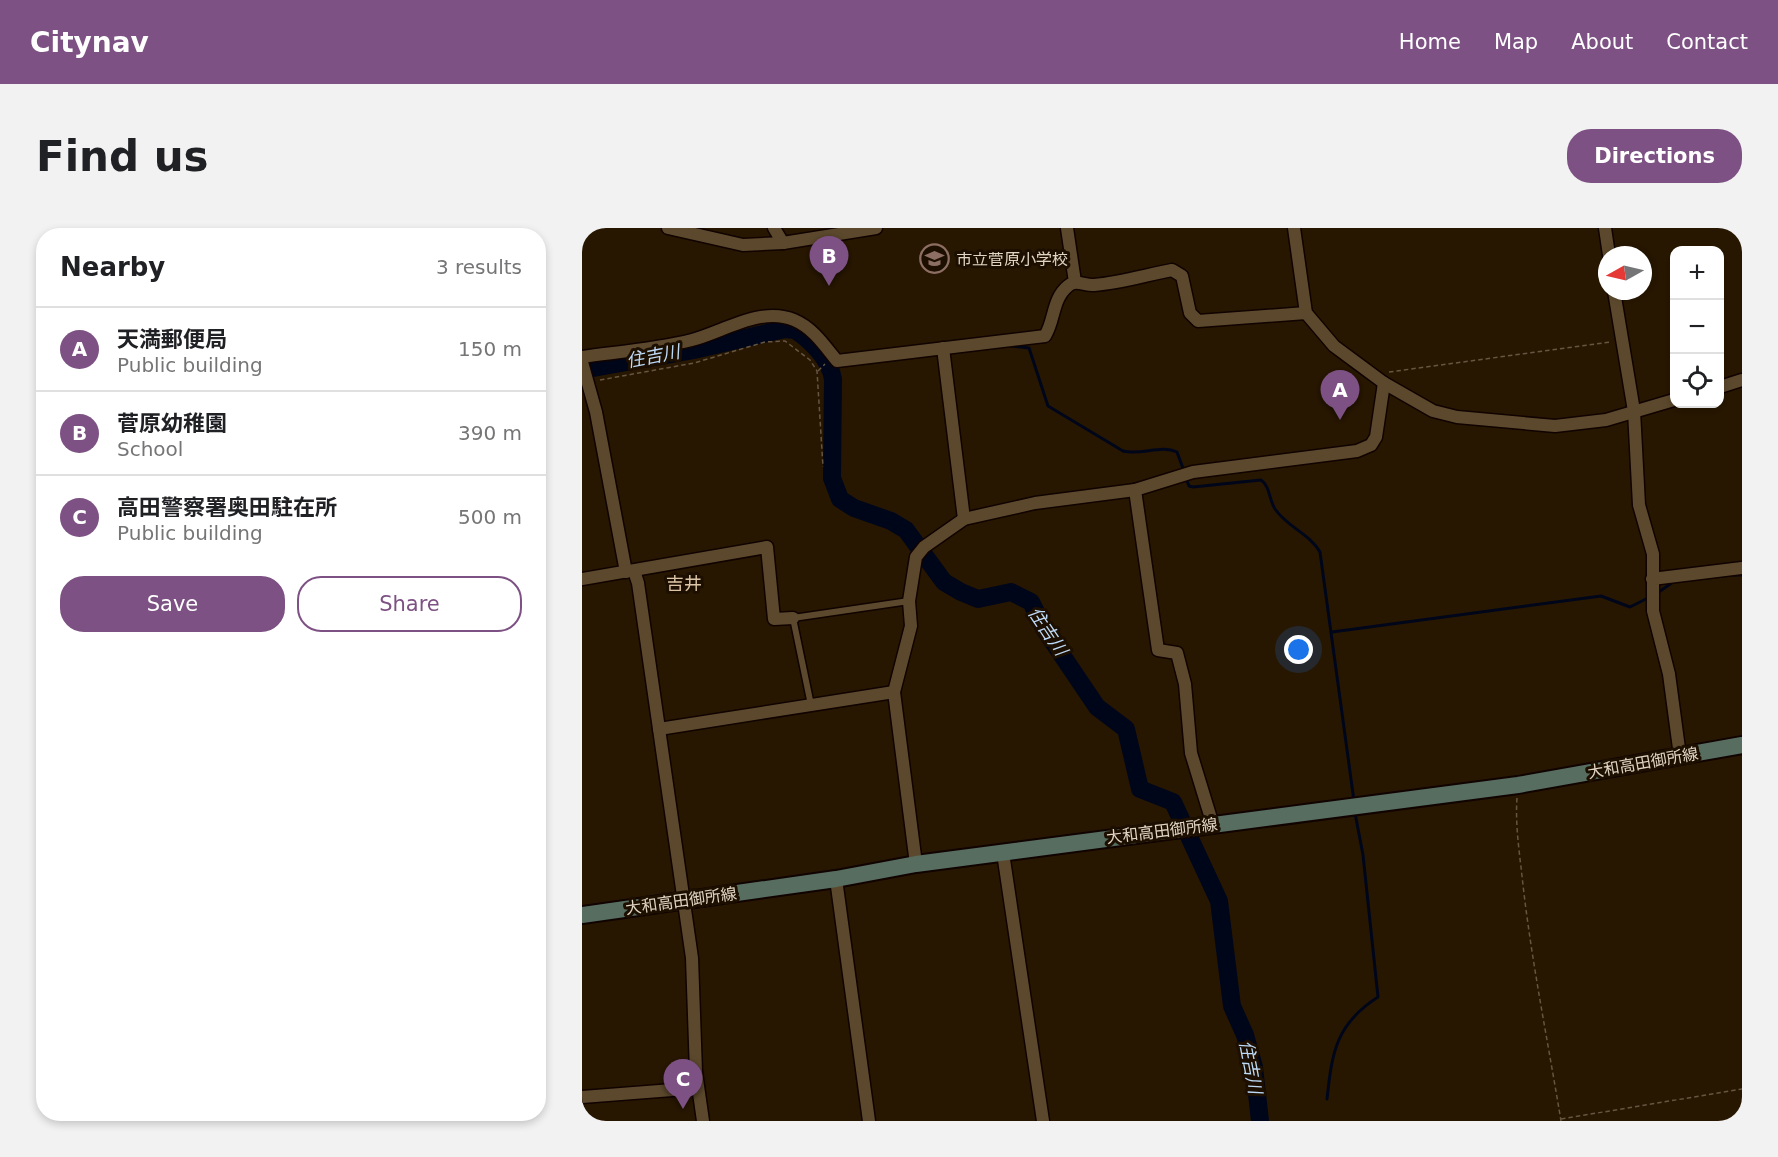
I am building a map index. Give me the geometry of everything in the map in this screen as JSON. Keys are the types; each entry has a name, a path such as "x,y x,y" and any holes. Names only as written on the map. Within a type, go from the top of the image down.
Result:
{"main road":[{"name":"大和高田御所線","path":"582,915 837,879 916,864 1518,785 1742,745"}],"street":[{"path":"668,228 743,245 783,243 876,228"},
{"path":"774,228 783,243"},
{"path":"1067,228 1075,282"},
{"path":"1294,228 1306,313 1334,346 1384,383 1433,411 1478,419 1555,426 1606,420 1670,401"},
{"path":"1605,228 1608,246"},
{"path":"582,357 692,340 756,319 778,316 793,320 812,330 837,361 1045,336 1052,324 1056,301 1068,286 1075,282 1092,285 1172,270 1182,276 1190,312 1197,321 1306,313"},
{"path":"1615,300 1634,411 1639,505 1653,554 1653,611 1669,674 1680,756"},
{"path":"943,348 964,519"},
{"path":"582,362 585,383 596,412 630,572 638,583 693,972 698,1088 703,1121"},
{"path":"1724,385 1742,380"},
{"path":"916,864 894,692 911,626 909,601 919,553 964,519 1035,503 1135,490 1193,472 1357,451 1371,446 1376,437 1384,383"},
{"path":"1135,490 1158,650 1177,653 1185,684 1191,753 1213,825"},
{"path":"582,579 767,547 774,619 793,618"},
{"path":"1652,579 1742,568"},
{"path":"659,729 894,692"},
{"path":"1003,853 1043,1121"},
{"path":"837,879 869,1121"},
{"path":"582,1097 698,1088"}],"lane":[{"path":"811,705 793,618 909,601"}],"path":[{"path":"1370,373 1621,340"},
{"path":"585,383 694,363 765,342 785,341 810,360 817,371 823,467"},
{"path":"1518,785 1516,817 1525,900 1539,1001 1547,1031 1560,1120 1742,1089"}],"waterway":[{"name":"住吉川","path":"582,370 694,350 785,329 795,330 813,345 824,358 833,379 832,478 840,499 854,508 891,521 906,530 944,582 961,592 978,599 1011,592 1031,602 1045,630 1097,707 1126,729 1140,789 1173,802 1219,901 1232,1006 1245,1035 1254,1067 1260,1121"},
{"path":"1012,346 1029,348 1048,406 1123,451 1164,449 1177,452 1184,471"},
{"path":"1186,478 1189,486 1193,487 1261,480 1266,486 1275,509 1320,552 1354,801"},
{"path":"1733,575 1742,575"},
{"path":"1656,594 1673,582"},
{"path":"1332,632 1601,596 1630,607 1650,597"},
{"path":"1327,1099 1331,1067 1339,1040 1353,1018 1378,997 1363,855 1355,813"}],"place":[{"name":"市立菅原小学校","path":"935,259"},
{"name":"菅原幼稚園","path":"829,286"},
{"name":"天満郵便局","path":"1340,420"},
{"name":"高田警察署奥田駐在所","path":"683,1109"}],"district":[{"name":"吉井","path":"684,583"}]}
